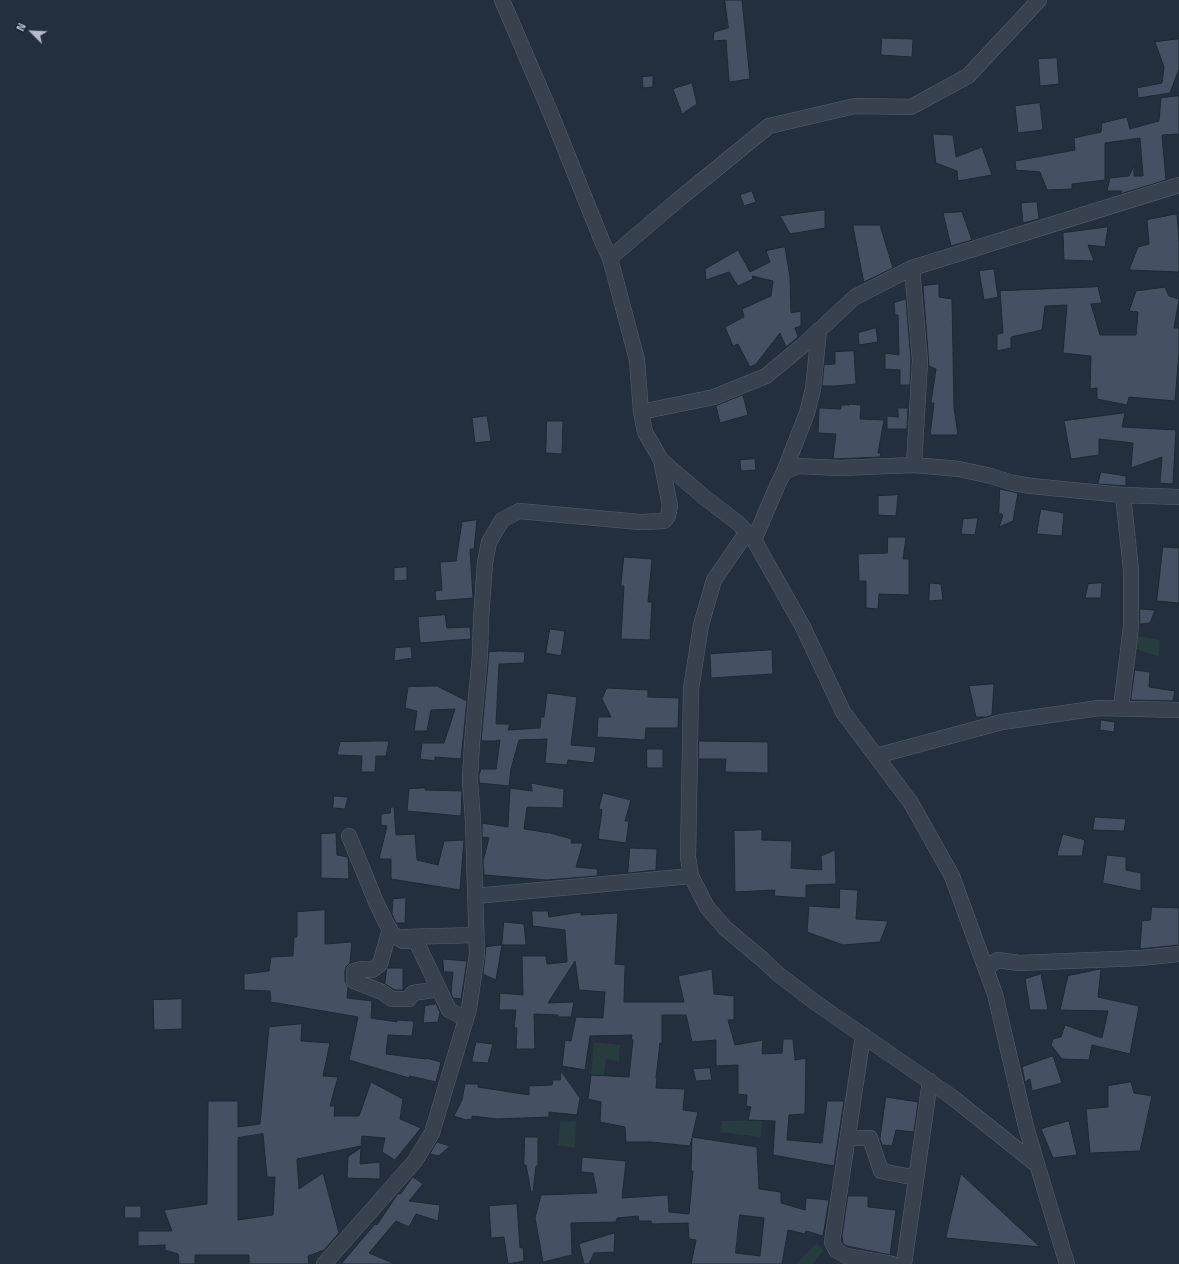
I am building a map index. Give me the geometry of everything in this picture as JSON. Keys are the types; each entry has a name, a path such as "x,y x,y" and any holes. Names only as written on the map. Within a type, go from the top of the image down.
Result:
{"street":[{"path":"324,1264 415,1161 432,1133 469,1009 477,954 473,821 470,780 480,654 485,563 489,542 502,520 519,511 640,522 664,520 668,516 670,506 661,460 645,432 641,412 637,360 610,258 552,114 502,0"},
{"path":"610,258 769,126 855,106 911,108 968,76 1039,0"},
{"path":"641,412 714,397 766,376 855,297 912,268 1179,185"},
{"path":"912,268 920,361 914,465"},
{"path":"819,330 813,389 809,407 784,472 750,536 714,580 700,632 691,689 688,858 691,876 707,907 724,928 778,974 952,1096 1037,1165"},
{"path":"661,460 704,497 738,523 750,536 803,627 843,712 911,803 952,876 995,994 1026,1127 1067,1264"},
{"path":"784,472 798,466 839,468 914,465 959,469 1030,486 1124,495 1179,497"},
{"path":"1122,708 1131,627 1131,570 1124,495"},
{"path":"876,756 1002,722 1099,708 1179,710"},
{"path":"349,836 376,902 394,933 402,941 416,940 449,1010 466,1019"},
{"path":"475,896 691,876"},
{"path":"394,933 476,935"},
{"path":"394,933 380,964 372,970 362,969 354,971 354,981 382,992 392,1000 409,1000 413,993 439,989"},
{"path":"986,968 998,960 1019,963 1141,958 1179,954"},
{"path":"863,1035 832,1242 836,1250 846,1256 892,1264"},
{"path":"904,1264 930,1081"},
{"path":"848,1138 870,1138 881,1171 916,1178"}],"green space":[{"path":"1137,636 1160,640 1159,657 1136,649"},
{"path":"594,1042 620,1045 619,1061 606,1059 604,1076 591,1075"},
{"path":"762,1120 761,1137 720,1132 722,1121"},
{"path":"576,1121 575,1148 558,1145 560,1122"},
{"path":"817,1243 823,1251 812,1264 797,1264 806,1253"}],"building":[{"path":"725,0 742,0 750,79 729,82 726,40 713,41 714,32 728,28"},
{"path":"882,38 913,39 912,57 881,55"},
{"path":"1179,39 1179,69 1170,93 1138,98 1137,88 1162,83 1164,67 1155,42"},
{"path":"1057,58 1059,84 1040,86 1038,59"},
{"path":"653,76 653,87 643,88 642,77"},
{"path":"692,83 697,104 682,114 673,89"},
{"path":"1179,96 1179,134 1162,135 1166,180 1120,194 1122,191 1107,191 1110,178 1129,176 1134,166 1134,176 1143,176 1140,138 1105,143 1105,180 1072,184 1072,189 1047,190 1040,172 1016,170 1015,161 1075,150 1074,138 1101,132 1102,123 1127,117 1130,129 1159,121 1161,98"},
{"path":"1040,103 1043,130 1018,133 1015,106"},
{"path":"933,134 953,135 956,157 982,147 992,175 958,181 957,171 936,163"},
{"path":"752,191 756,202 744,206 740,195"},
{"path":"1037,202 1039,219 1023,223 1021,203"},
{"path":"825,210 825,228 790,234 780,216"},
{"path":"962,212 972,240 951,246 943,213"},
{"path":"1177,214 1179,272 1129,270 1138,247 1149,244 1147,220"},
{"path":"853,225 880,225 893,268 864,282"},
{"path":"1108,227 1105,247 1088,245 1094,261 1064,260 1063,233"},
{"path":"785,247 790,277 791,313 801,311 801,326 795,328 798,337 786,347 780,333 756,364 750,367 738,344 733,346 725,327 744,317 742,309 771,296 773,281 752,276 753,279 738,286 729,272 706,280 705,269 738,250 750,272 770,262 766,251"},
{"path":"994,269 998,297 984,300 979,271"},
{"path":"939,284 939,297 952,299 954,408 958,435 930,435 934,403 931,403 936,369 929,366 923,286"},
{"path":"1098,287 1102,303 1091,304 1100,335 1136,335 1138,312 1129,311 1136,291 1165,287 1169,296 1179,299 1174,328 1179,328 1179,353 1175,401 1129,397 1127,405 1097,399 1097,388 1090,389 1091,356 1063,353 1067,305 1045,306 1042,330 1011,337 1011,348 997,351 997,334 1003,333 1000,291"},
{"path":"906,299 911,361 910,385 900,385 900,370 885,369 885,353 899,355 898,315 895,315 894,303"},
{"path":"876,328 878,342 859,345 858,333"},
{"path":"854,351 856,384 822,386 824,365 835,364 835,352"},
{"path":"743,395 748,415 720,423 716,406"},
{"path":"841,405 861,405 860,419 884,420 878,453 881,453 880,457 833,459 836,434 818,433 819,408 841,409"},
{"path":"898,408 908,408 907,429 887,429 887,416 898,417"},
{"path":"1125,413 1122,427 1176,430 1173,484 1160,483 1162,457 1131,468 1133,443 1099,439 1099,455 1071,459 1064,421"},
{"path":"487,416 491,441 475,443 472,418"},
{"path":"547,421 563,421 562,454 546,453"},
{"path":"755,459 756,470 741,471 740,460"},
{"path":"1101,472 1126,476 1126,486 1098,484"},
{"path":"1000,489 1018,493 1013,521 999,527 1003,515 999,513"},
{"path":"898,495 896,516 878,515 878,496"},
{"path":"1041,509 1064,513 1062,536 1037,534"},
{"path":"978,518 975,535 961,534 963,519"},
{"path":"477,520 474,549 470,549 473,598 436,601 435,591 442,590 440,562 456,561 462,522"},
{"path":"888,537 906,537 903,559 909,559 909,595 879,594 878,609 866,608 866,581 859,581 858,554 887,553"},
{"path":"1163,547 1179,548 1179,603 1157,601"},
{"path":"624,557 652,559 648,602 652,602 650,640 621,639 624,586 621,586"},
{"path":"407,567 407,580 394,581 394,568"},
{"path":"930,583 941,584 943,600 929,601"},
{"path":"1102,583 1101,598 1085,598 1088,584"},
{"path":"1140,609 1155,610 1150,623 1140,624"},
{"path":"445,615 447,628 470,627 471,639 420,643 418,617"},
{"path":"550,629 565,631 561,656 546,653"},
{"path":"411,647 412,658 394,661 395,648"},
{"path":"772,650 773,674 711,678 710,654"},
{"path":"489,652 525,652 524,663 499,664 496,724 510,724 508,730 540,728 541,717 544,717 547,693 577,697 571,745 596,747 594,763 568,760 567,765 545,763 547,739 519,740 511,769 509,786 479,783 481,769 496,769 500,740 481,741"},
{"path":"1135,670 1150,672 1149,687 1175,691 1173,701 1131,700"},
{"path":"994,684 992,715 987,717 976,717 969,686"},
{"path":"437,686 467,701 461,759 435,757 435,761 420,759 422,743 444,743 455,709 431,710 427,731 414,731 417,711 405,708 408,687"},
{"path":"607,688 648,690 648,697 679,698 678,728 646,728 645,740 597,737 598,717 611,717 602,699"},
{"path":"1101,720 1115,722 1114,732 1100,730"},
{"path":"389,741 386,756 376,756 375,772 361,772 362,756 337,755 340,742"},
{"path":"699,741 768,742 768,773 725,772 726,759 699,759"},
{"path":"647,749 663,749 663,768 647,768"},
{"path":"531,783 564,789 563,808 527,807 524,829 550,833 572,839 571,843 583,843 576,867 598,869 597,876 547,880 484,875 483,861 489,838 482,837 482,823 508,827 510,788 532,791"},
{"path":"425,788 425,790 462,791 461,816 407,811 409,789"},
{"path":"603,793 631,800 625,821 629,821 626,843 598,839 602,810 599,809"},
{"path":"334,796 348,797 345,809 333,808"},
{"path":"391,807 394,807 396,835 415,834 417,860 438,865 444,841 464,840 460,890 391,879 391,859 379,859 387,826 381,825 381,814 390,813"},
{"path":"1095,817 1126,819 1124,831 1093,830"},
{"path":"762,830 762,840 792,841 791,868 822,870 821,856 835,850 836,884 806,885 806,898 774,896 775,890 735,892 734,831"},
{"path":"336,833 337,855 348,857 349,879 321,878 321,834"},
{"path":"1063,834 1085,840 1082,856 1057,856"},
{"path":"630,848 657,849 656,870 628,873"},
{"path":"1107,855 1126,857 1126,870 1141,873 1141,891 1103,883"},
{"path":"840,889 858,890 856,919 888,921 880,942 843,945 807,932 809,906 839,908"},
{"path":"406,898 405,923 396,923 392,914 393,899"},
{"path":"1152,907 1179,908 1179,945 1140,949 1142,921 1150,920"},
{"path":"325,910 325,944 352,942 350,963 346,967 345,971 345,981 348,987 347,998 372,1001 371,1018 397,1022 397,1020 414,1021 412,1036 388,1035 386,1054 426,1058 441,1062 436,1082 410,1076 409,1078 349,1060 358,1017 271,1002 270,991 244,990 244,974 269,971 271,957 293,956 294,937 297,937 297,912"},
{"path":"532,911 548,911 549,917 581,912 581,915 618,913 615,964 625,965 624,1002 684,1002 678,976 712,969 714,994 734,996 734,1020 728,1020 735,1045 763,1040 762,1054 782,1053 783,1039 793,1039 795,1060 806,1058 805,1114 789,1115 787,1140 822,1143 827,1101 844,1101 834,1166 773,1155 775,1121 748,1120 751,1107 746,1106 747,1095 738,1094 738,1065 716,1066 716,1040 692,1042 686,1015 662,1015 662,1043 660,1043 656,1088 685,1089 683,1110 698,1112 692,1137 757,1147 759,1189 781,1192 781,1203 805,1210 806,1198 829,1200 823,1236 806,1231 805,1234 788,1230 782,1264 691,1264 696,1240 689,1239 688,1223 652,1224 651,1221 639,1221 638,1216 617,1218 616,1222 571,1223 572,1255 543,1262 535,1218 541,1195 597,1193 593,1173 581,1172 582,1157 626,1161 622,1198 668,1195 669,1212 689,1214 693,1171 691,1171 692,1138 690,1146 651,1142 626,1142 625,1127 600,1122 601,1102 588,1099 591,1075 629,1077 633,1040 631,1040 632,1035 590,1036 585,1070 562,1066 565,1040 571,1041 576,1017 603,1018 605,992 579,990 575,961 548,1003 574,1002 571,1017 534,1014 535,1049 516,1049 517,1028 514,1028 516,1010 499,1010 500,993 523,995 522,956 546,956 547,964 567,962 565,930 533,926","holes":["740,1215 764,1218 760,1256 736,1253"]},
{"path":"504,922 524,924 526,945 502,945"},
{"path":"502,945 496,980 483,974 486,947"},
{"path":"443,959 467,961 461,999 453,998 451,993 453,972 444,972"},
{"path":"387,968 403,968 403,990 395,990 385,984"},
{"path":"1101,969 1098,997 1139,1006 1130,1054 1092,1045 1089,1060 1062,1059 1051,1045 1053,1039 1061,1037 1065,1025 1102,1038 1108,1011 1060,1010 1068,976"},
{"path":"1041,974 1048,1010 1030,1010 1025,979"},
{"path":"182,999 182,1029 154,1030 153,1000"},
{"path":"436,1004 440,1012 438,1022 423,1023 425,1006"},
{"path":"302,1024 301,1041 330,1043 323,1076 338,1077 330,1106 335,1106 334,1116 359,1116 371,1082 403,1099 400,1119 421,1128 395,1160 382,1152 385,1138 362,1136 361,1146 297,1159 299,1189 323,1173 339,1233 324,1250 308,1256 309,1264 249,1264 249,1255 195,1255 195,1264 179,1264 178,1254 165,1250 165,1245 138,1246 138,1231 172,1231 164,1210 207,1204 208,1101 238,1101 238,1127 260,1124 269,1027","holes":["263,1134 267,1177 275,1177 273,1215 238,1220 238,1138"]},
{"path":"476,1042 493,1044 488,1063 472,1062"},
{"path":"1053,1056 1062,1083 1032,1091 1030,1079 1025,1082 1022,1067"},
{"path":"710,1068 712,1080 696,1081 693,1069"},
{"path":"561,1071 580,1098 577,1115 549,1112 549,1117 497,1119 472,1116 472,1119 466,1120 454,1116 462,1100 465,1084 478,1084 478,1087 529,1095 529,1086 552,1085 553,1080 560,1080"},
{"path":"1131,1082 1134,1093 1152,1096 1140,1151 1090,1153 1086,1109 1108,1107 1108,1086"},
{"path":"886,1097 918,1102 914,1132 896,1130 892,1146 882,1145 880,1139"},
{"path":"1069,1121 1077,1155 1053,1158 1041,1129"},
{"path":"525,1137 538,1137 538,1166 536,1166 533,1192 531,1192 526,1165 524,1165"},
{"path":"437,1142 450,1146 439,1156 430,1154"},
{"path":"361,1148 360,1164 380,1162 380,1179 347,1178 348,1157"},
{"path":"961,1174 1040,1247 946,1238"},
{"path":"413,1177 423,1184 409,1201 440,1205 438,1221 416,1214 409,1227 396,1221 369,1253 395,1264 341,1264 375,1224 377,1225 397,1195 399,1193 400,1194"},
{"path":"848,1196 868,1196 868,1207 896,1210 890,1255 843,1244 842,1236"},
{"path":"517,1204 520,1248 523,1247 524,1261 508,1264 504,1237 491,1238 489,1206"},
{"path":"125,1206 141,1206 141,1218 125,1218"},
{"path":"615,1233 614,1252 594,1253 589,1264 584,1264 579,1244"}]}
